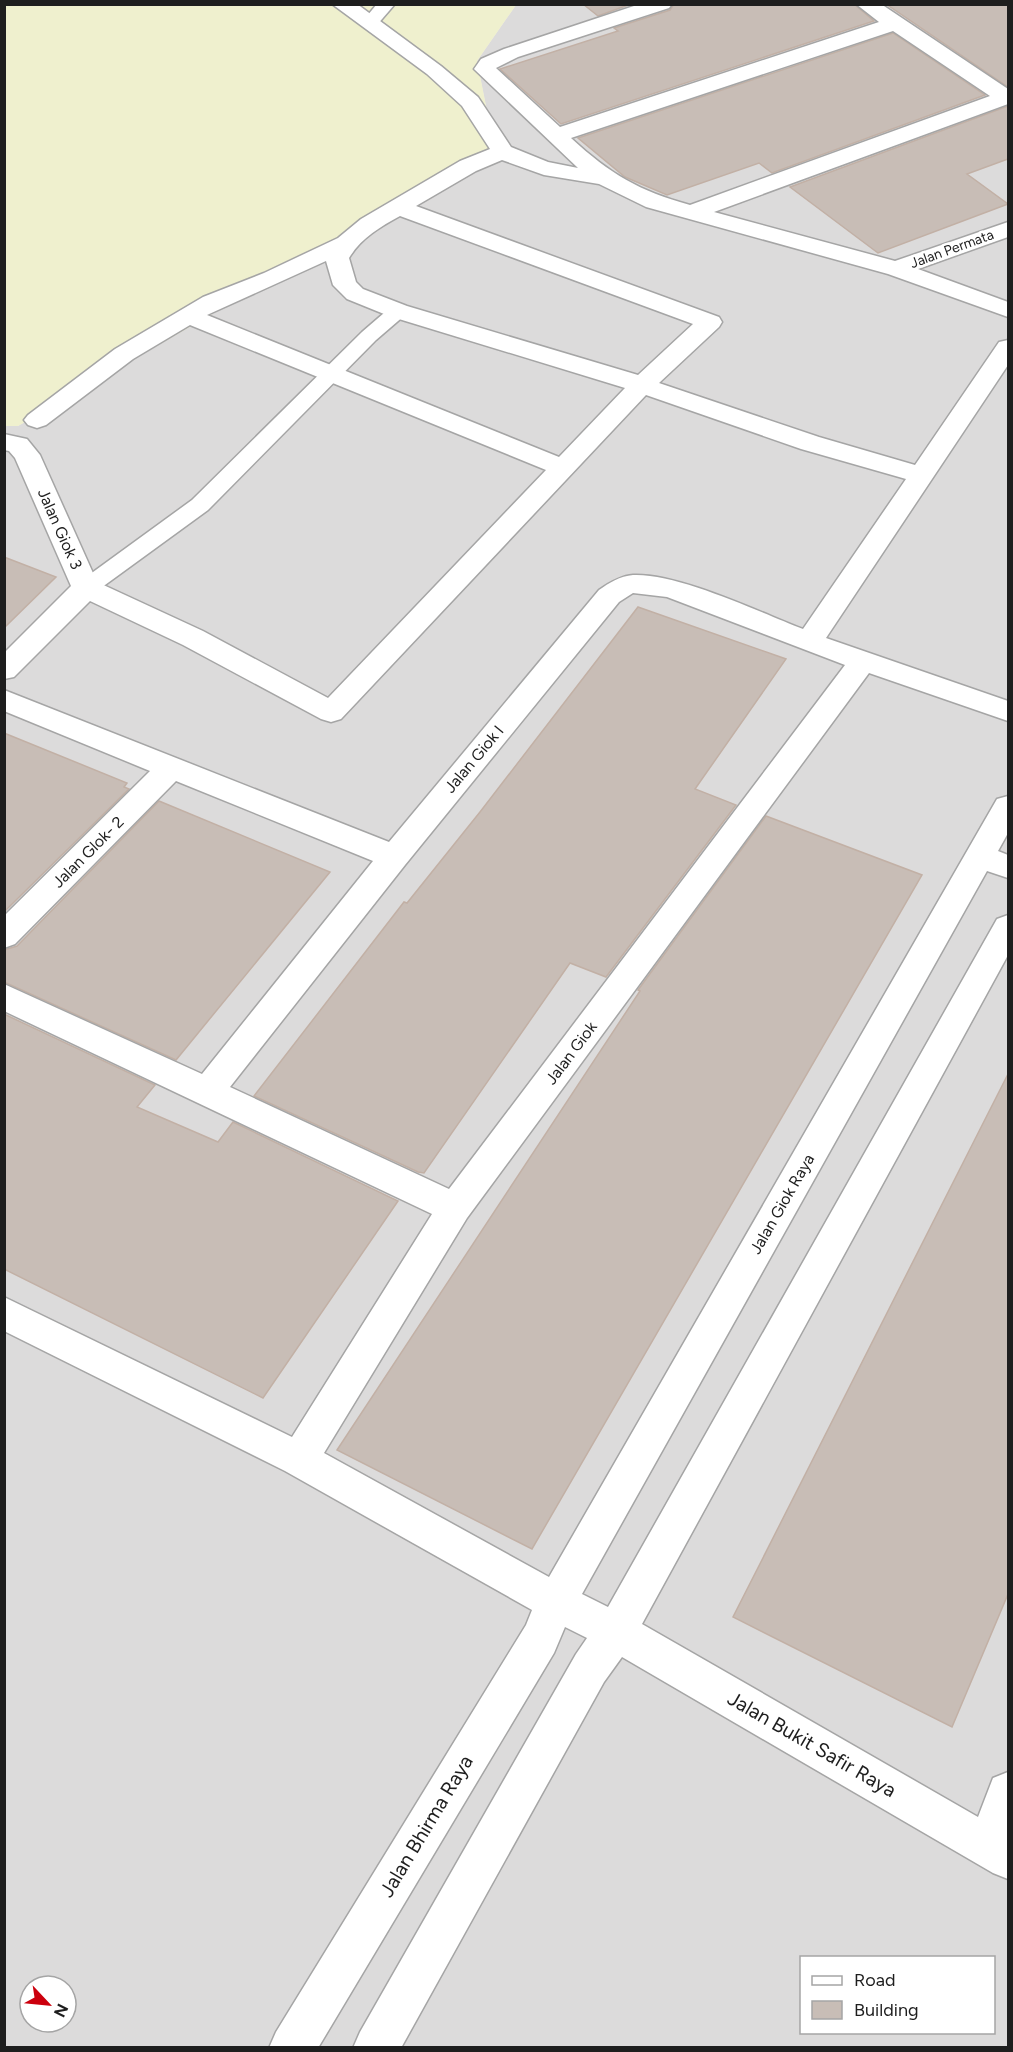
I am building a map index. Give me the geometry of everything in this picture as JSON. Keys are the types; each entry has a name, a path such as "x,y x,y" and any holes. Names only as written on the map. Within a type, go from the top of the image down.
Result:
{"street":[{"path":"342,4 434,70 470,102 503,152 546,170 568,175 604,178"},
{"path":"662,4 511,53 486,65 485,69 555,136 604,178 654,202 896,269 1008,310"},
{"path":"866,4 1008,98"},
{"path":"555,136 894,24"},
{"path":"689,213 1008,98"},
{"path":"37,420 124,354 212,302 272,278 346,243 369,224 468,166 503,152"},
{"path":"86,588 193,638 331,712 642,385 710,322 398,207"},
{"name":"Jalan Permata","path":"896,269 1008,228"},
{"path":"346,243 337,258 345,285 355,294 398,311 642,385 810,443 922,475"},
{"path":"189,316 564,468"},
{"path":"1008,347 809,642 1008,711"},
{"name":"Jalan Giok 3","path":"4,442 18,446 27,455 86,588 4,669"},
{"name":"Jalan Giok I","path":"208,1091 394,857 609,596 622,587 632,584 671,589 809,642"},
{"name":"Jalan Giok","path":"299,1459 454,1208 863,661"},
{"path":"4,700 394,857"},
{"name":"Jalan Glok- 2","path":"4,936 172,767"},
{"name":"Jalan Giok Raya","path":"555,1602 994,861 1008,807"},
{"path":"376,2048 590,1668 616,1631 1008,927"},
{"path":"4,996 454,1208"},
{"name":"Jalan Bukit Safir Raya","path":"4,1313 299,1459 555,1602 616,1631 1000,1853"},
{"name":"Jalan Bhirma Raya","path":"292,2048 540,1639 555,1602"},
{"path":"1000,1853 1008,1793"}],"lane":[{"path":"370,22 387,4"},
{"path":"86,588 200,505 330,375 398,311"}],"shaded area":[{"path":"516,5 1008,5 1008,2047 5,2048 5,426 18,426 495,151 477,61"}],"green space":[{"path":"5,5 516,5 477,61 495,151 18,426 5,426"}],"building":[{"path":"583,4 631,4 598,16"},
{"path":"674,4 854,4 874,21 561,124 500,69 618,31 614,28 670,10"},
{"path":"886,4 1008,4 1008,87"},
{"path":"893,33 985,95 772,173 759,163 667,195 625,177 578,138"},
{"path":"1008,106 1008,159 967,174 1008,204 878,253 790,187"},
{"path":"4,557 56,577 4,628"},
{"path":"638,607 786,659 695,789 736,805 606,977 570,963 424,1173 254,1096 404,902 407,903 480,812"},
{"path":"4,733 127,783 124,787 129,789 4,912"},
{"path":"159,801 330,872 176,1060 4,982 4,950 17,946"},
{"path":"766,816 922,875 532,1549 337,1450 640,991 638,990"},
{"path":"4,1014 155,1085 137,1107 218,1142 233,1122 398,1201 263,1398 4,1269"},
{"path":"1008,1074 1008,1594 952,1727 733,1617"}]}
